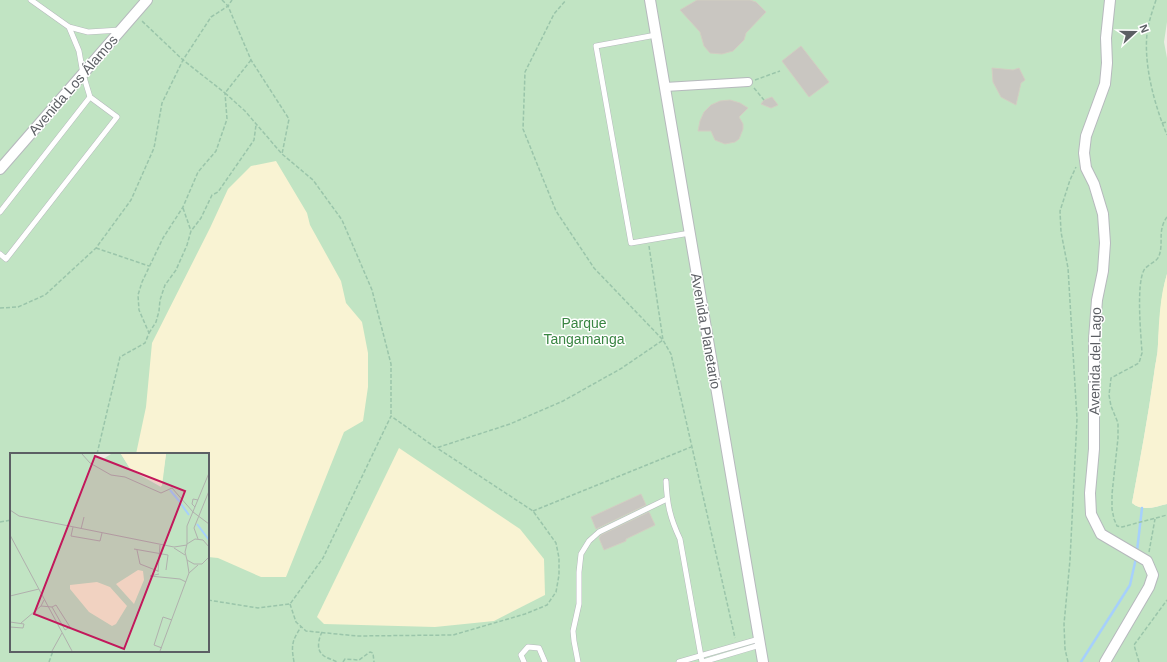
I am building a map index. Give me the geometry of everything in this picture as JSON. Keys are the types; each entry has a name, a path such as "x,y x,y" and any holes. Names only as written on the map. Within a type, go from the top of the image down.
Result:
{"street":[{"name":"Avenida Los Álamos","path":"0,169 147,0"},
{"name":"Avenida Planetario","path":"650,0 763,662"},
{"name":"Avenida del Lago","path":"1110,0 1106,38 1108,63 1105,84 1086,136 1084,153 1086,168 1094,184 1103,214 1105,243 1097,300 1094,339 1094,449 1090,493 1091,514 1101,534 1140,556"},
{"path":"665,87 748,82"},
{"path":"1105,662 1149,587 1153,576 1140,556"}],"lane":[{"path":"31,0 69,27 88,32 121,30"},
{"path":"0,254 6,259 117,117 90,97 83,74 79,51 69,27"},
{"path":"656,35 596,46 631,243 690,233"},
{"path":"0,212 90,97"},
{"path":"666,482 671,521 680,539 702,662 760,642"},
{"path":"578,662 573,631 579,604 579,572 581,554 589,541 599,532 667,499"},
{"path":"679,662 736,645 760,642"},
{"path":"524,662 521,655 528,647 539,648 545,662"}],"path":[{"path":"222,0 228,6 251,60 289,119 282,154"},
{"path":"0,308 18,307 45,295 96,248 131,200 154,148 162,103 183,60 211,17 228,6 232,0"},
{"path":"566,0 554,14 525,72 523,129 556,211 594,268 663,340 671,354 736,645"},
{"path":"1156,0 1148,28 1147,49 1149,68 1157,107 1167,135"},
{"path":"135,14 183,60 245,111 282,154 313,180 342,220 372,290 391,364 391,416 323,558 290,604 258,608 209,600"},
{"path":"149,333 139,310 138,295 142,282 163,238 183,207 198,172 216,151 227,120 225,93 251,60"},
{"path":"764,100 748,82 780,71"},
{"path":"1162,123 1167,122"},
{"path":"97,453 120,357 145,343 158,317 160,300 165,285 176,270 187,245 191,231 201,218 212,195 218,192 254,140 256,125"},
{"path":"1068,662 1065,649 1064,624 1070,560 1077,419 1068,268 1061,232 1060,211 1070,180 1084,153"},
{"path":"183,207 191,231"},
{"path":"1167,217 1161,231 1160,255 1158,259 1149,264 1144,270 1141,279 1139,300 1142,353 1141,359 1139,363 1111,378 1110,382 1110,400 1118,423 1118,438 1112,494 1114,519 1117,526 1127,527 1167,515"},
{"path":"648,240 663,340"},
{"path":"96,248 150,266"},
{"path":"436,448 510,424 563,401 622,368 663,340"},
{"path":"290,604 296,622 306,630 357,636 453,635 499,622 547,605 556,592 559,575 559,558 556,543 533,511 436,448 391,416"},
{"path":"533,511 692,446"},
{"path":"1140,556 1155,519"},
{"path":"0,522 10,520"},
{"path":"1139,662 1134,645 1167,600"},
{"path":"294,662 291,647 293,639 301,627"},
{"path":"322,632 319,639 319,648 322,654 336,662"},
{"path":"49,662 53,652"},
{"path":"343,662 346,659 359,660 370,652 373,653 374,662"}],"green space":[{"name":"Parque Tangamanga","path":"0,0 1167,0 1167,22 1164,42 1167,58 1167,274 1162,300 1157,355 1147,422 1132,503 1136,506 1145,508 1167,504 1167,662 0,662"}],"sand":[{"path":"276,161 307,213 310,225 341,281 346,303 362,322 368,353 368,387 363,421 344,432 286,577 261,577 218,558 209,557 209,453 136,453 146,407 152,343 228,189 251,166"},
{"path":"1167,274 1167,504 1144,508 1136,506 1132,503 1147,422 1158,348 1161,300"},
{"path":"399,448 520,529 544,559 545,595 494,621 435,627 324,624 317,617"}],"building":[{"path":"697,0 750,0 756,2 766,12 746,33 744,40 733,51 722,54 710,53 704,46 700,32 680,10"},
{"path":"801,46 829,82 809,97 782,61"},
{"path":"992,68 1013,70 1019,68 1025,80 1021,83 1016,105 1001,97 993,82"},
{"path":"772,97 778,105 771,108 761,104 764,100"},
{"path":"730,100 740,103 748,108 739,117 743,124 743,129 739,139 735,142 725,144 715,140 711,131 698,131 704,112 711,105 720,101"},
{"path":"641,494 646,505 596,529 591,517"},
{"path":"649,512 655,525 626,539 626,541 604,550 599,538 601,535"}],"waterway":[{"path":"1137,551 1142,508"},
{"path":"1081,662 1130,585 1136,558"}]}
